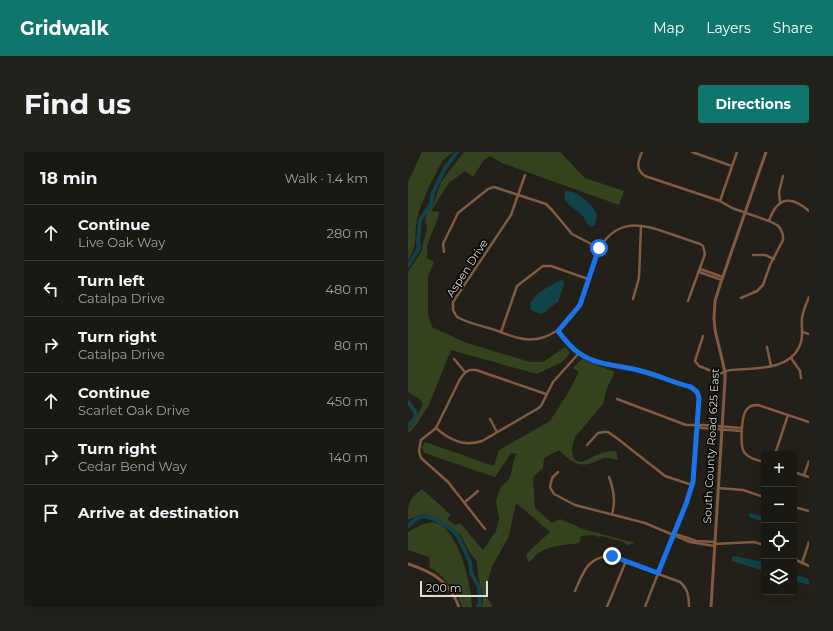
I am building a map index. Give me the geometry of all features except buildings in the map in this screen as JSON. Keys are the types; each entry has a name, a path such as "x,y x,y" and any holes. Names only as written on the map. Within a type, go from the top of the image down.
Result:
{"street":[{"path":"642,152 638,162 639,170 645,176 720,201 732,208 779,226 783,235 782,243 764,282 760,289 741,298"},
{"path":"692,152 699,153 732,166"},
{"path":"720,201 737,152"},
{"name":"South County Road 625 East","path":"711,607 725,372 714,318 716,296 766,152"},
{"name":"Aspen Drive","path":"525,175 511,215 452,304 453,312 459,318 519,338 532,340 548,336 558,331"},
{"path":"780,202 779,192 783,176"},
{"path":"444,252 443,244 456,216 466,206 492,187 498,187 519,194 548,206 572,234 599,248"},
{"path":"769,221 773,209 780,202 788,200 796,202 809,211"},
{"path":"646,607 692,486 698,395 692,387 642,371 603,364 579,353 558,331 580,305 599,248 610,234 619,228 630,225 648,226 700,244 704,248 705,252 688,301"},
{"path":"633,299 639,279 641,226"},
{"path":"753,255 765,255 774,259"},
{"path":"501,332 517,286 543,266 551,266 588,279"},
{"path":"699,271 722,278"},
{"path":"703,336 695,358 696,363 702,368 719,374 729,370 750,370 783,363 791,358 800,347 803,313 809,297"},
{"path":"802,332 809,334"},
{"path":"767,347 771,366"},
{"path":"436,428 450,438 466,444 482,441 541,406 553,382 579,353"},
{"path":"791,358 800,371 801,378"},
{"path":"454,359 465,372"},
{"path":"485,529 448,482 420,456 419,447 421,440 436,428 465,372 469,370 476,370 546,394"},
{"path":"617,399 686,425 702,428 742,429"},
{"path":"761,461 750,458 744,452 742,446 744,412 747,408 758,405 809,422"},
{"path":"776,451 788,415"},
{"path":"490,419 497,432"},
{"path":"587,445 598,434 608,432 665,476 692,486"},
{"path":"804,475 809,461"},
{"path":"558,472 550,481 551,489 554,494 575,505 645,523 690,542 714,544 754,542 761,544"},
{"path":"797,473 809,477"},
{"path":"609,476 614,499 612,514"},
{"path":"718,488 743,490 761,496"},
{"path":"465,502 478,491"},
{"path":"797,508 809,511"},
{"path":"802,563 809,542"},
{"path":"575,591 584,570 595,560 610,556 676,580 682,584 688,594 689,607"},
{"path":"797,560 809,566"},
{"path":"607,607 626,561"},
{"path":"408,564 423,569 438,577 456,599 459,607"}],"green space":[{"path":"422,152 453,152 443,161 424,197 417,219 413,250 408,260 408,182"},
{"path":"464,152 560,152 585,178 624,191 619,205 502,163 490,156 484,160 473,177 465,171 449,183 431,211 439,212 427,245 427,258 434,262 428,276 428,315 432,327 464,342 530,362 543,362 565,347 570,353 562,362 537,374 451,350 428,407 416,425 408,433 408,429 423,405 421,400 408,392 408,272 421,252 427,227 425,220 427,213 433,205 441,182"},
{"path":"582,359 615,372 607,388 603,404 575,437 572,448 573,457 576,461 582,462 602,453 616,451 618,460 602,458 592,463 578,464 570,460 559,450 544,458 543,468 533,477 535,508 552,523 560,519 583,529 635,543 627,545 623,542 602,536 581,536 579,543 549,548 538,553 528,562 526,554 550,532 516,503 509,536 492,567 489,576 486,596 493,607 481,607 483,603 482,590 478,577 477,561 470,553 460,534 438,519 422,514 408,520 408,509 411,499 422,489 451,515 447,519 455,525 460,523 483,550 496,531 499,519 496,501 500,488 510,478 514,459 517,454 511,453 495,477 424,453 422,447 425,442 494,466 499,450 550,421 579,372 573,368"},
{"path":"433,522 441,525 455,541 464,563 470,587 472,607 462,607 461,602 449,585 439,574 430,568 429,557 408,550 408,532 423,524"}],"water":[{"path":"565,191 570,191 584,198 597,214 595,225 591,227 588,225 583,216 567,203 564,195"},
{"path":"562,280 564,285 558,302 544,313 540,314 531,310 530,304 540,292"},
{"path":"749,513 761,516 761,521 749,517"},
{"path":"734,556 761,561 761,570 732,561"},
{"path":"797,575 809,579 809,585 797,582"}],"waterway":[{"path":"408,266 419,248 418,241 420,220 431,204 433,193 445,168 457,152"},
{"path":"408,402 416,413 415,418 408,426"},
{"path":"408,526 417,518 425,516 435,519 452,530 458,536 470,562 471,573 479,587 480,603 478,607"}],"route":[{"path":"599,248 580,305 558,331 579,353 590,359 603,364 642,371 691,387 697,392 699,398 693,482 686,504 658,573 612,556"}]}
